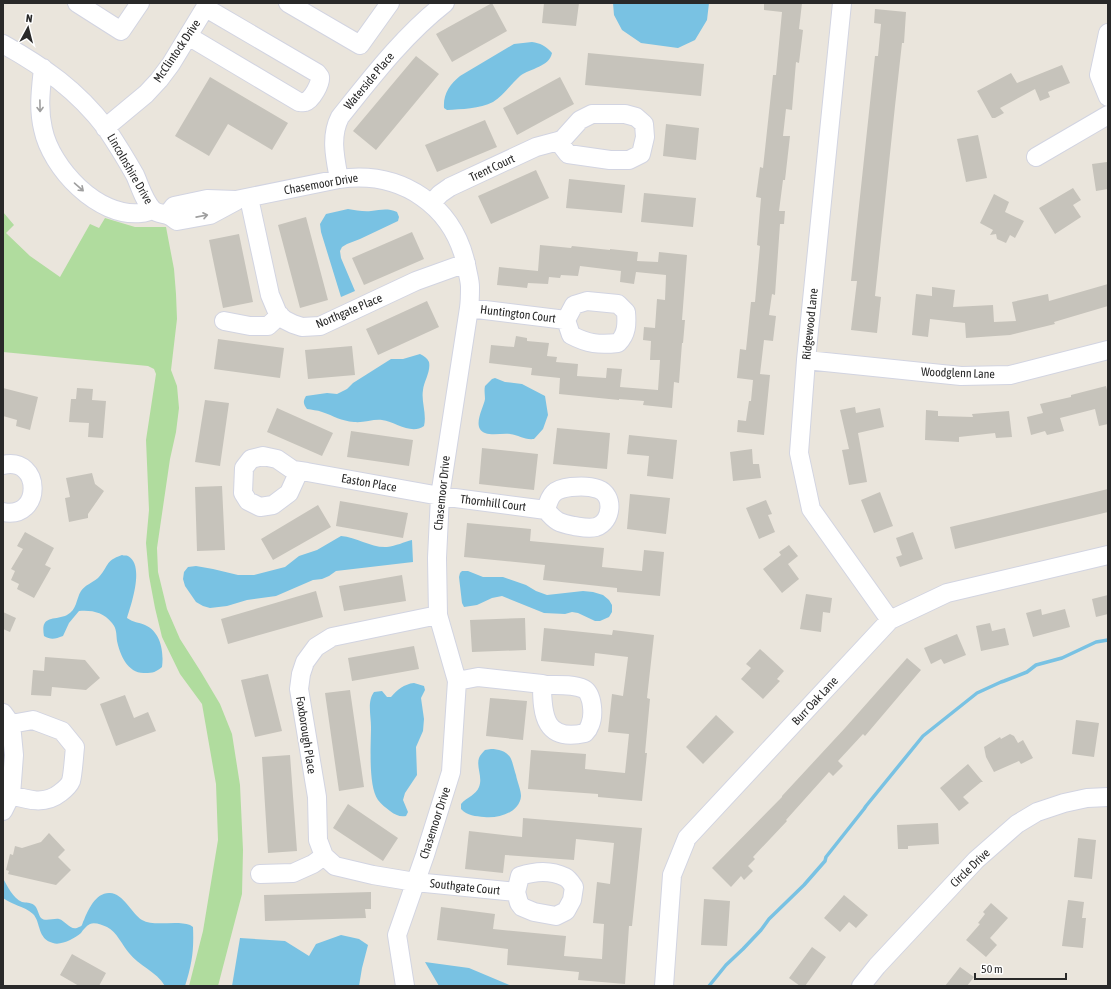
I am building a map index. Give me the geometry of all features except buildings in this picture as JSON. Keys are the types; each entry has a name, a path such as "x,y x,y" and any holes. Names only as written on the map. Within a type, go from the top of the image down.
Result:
{"street":[{"path":"77,3 121,31 140,3"},
{"path":"288,3 360,45 390,3"},
{"name":"Waterside Place","path":"339,179 335,159 334,137 335,129 340,117 390,55 430,14 445,3"},
{"name":"Ridgewood Lane","path":"842,3 806,360 799,453 811,509 890,620"},
{"path":"188,36 299,102 305,103 309,100 319,85 320,77 317,73 207,5"},
{"name":"McClintock Drive","path":"106,128 151,90 172,64 207,5"},
{"path":"1108,33 1099,75 1108,97"},
{"name":"Lincolnshire Drive","path":"3,44 43,68 71,90 88,107 106,128 122,152 148,202 160,212"},
{"path":"43,68 40,106 43,131 47,143 70,180 88,196 105,206 120,212 160,212"},
{"path":"1036,157 1108,115"},
{"name":"Trent Court","path":"431,204 440,194 450,187 536,147 558,141"},
{"name":"Chasemoor Drive","path":"160,212 178,221 210,214 243,199 339,179 361,177 389,181 409,189 431,204 443,215 461,246 470,286 469,308 440,496 437,558 438,615 457,681 451,772 425,855 397,935 405,986"},
{"path":"224,321 250,326 268,326 280,315 270,295 243,199"},
{"name":"Northgate Place","path":"280,315 285,320 302,327 320,326 416,281 466,263"},
{"name":"Huntington Court","path":"469,308 566,320"},
{"name":"Woodglenn Lane","path":"806,360 961,376 1010,375 1108,350"},
{"path":"3,465 8,464 18,466 26,471 31,479 33,488 31,498 26,506 18,511 8,513 3,512"},
{"name":"Easton Place","path":"299,471 440,496"},
{"name":"Thornhill Court","path":"440,496 546,510"},
{"name":"Burr Oak Lane","path":"664,986 672,875 688,838 890,620 947,594 1108,555"},
{"name":"Foxborough Place","path":"324,856 318,840 317,797 299,689 300,674 305,662 316,647 332,637 438,615"},
{"path":"457,681 478,677 542,684"},
{"path":"7,718 33,720 62,731 75,747 70,781 64,790 56,796 44,801 7,803 14,755 7,718"},
{"name":"Circle Drive","path":"861,986 877,966 970,865 1017,824 1037,812 1064,803 1087,798 1108,798"},
{"path":"260,874 293,873 313,864 324,856 335,866 373,875 416,882"},
{"name":"Southgate Court","path":"416,882 516,892"}],"green space":[{"path":"3,212 14,225 6,233 30,256 60,277 90,224 99,228 105,218 135,227 166,227 174,269 177,319 171,370 177,386 179,408 157,548 158,572 167,609 180,639 220,704 232,734 240,785 243,850 242,894 218,986 189,986 203,931 218,840 216,784 202,704 180,674 162,637 149,576 146,543 149,510 146,440 156,374 154,369 148,366 3,352"}],"water":[{"path":"613,3 709,3 707,20 695,40 678,48 641,43 622,30 614,15"},
{"path":"532,42 547,48 552,53 550,58 543,64 520,76 493,102 464,109 447,110 444,108 448,90 453,82 460,76 514,44"},
{"path":"348,209 365,211 390,210 397,212 399,217 398,221 342,247 340,251 341,258 355,291 341,297 321,232 320,224 326,214"},
{"path":"420,354 429,362 423,394 425,417 424,426 409,429 382,420 358,422 349,421 320,411 307,409 304,404 306,396 327,393 337,394 347,389 353,383 391,359 403,359"},
{"path":"495,378 505,382 522,384 545,396 548,415 543,429 534,439 527,439 510,434 488,434 479,427 479,417 485,399 485,386"},
{"path":"341,536 353,538 381,547 387,547 412,540 413,562 336,571 322,579 313,580 276,596 247,600 227,606 210,608 196,602 185,586 183,579 184,572 188,567 196,566 238,575 254,575 285,567 299,556 317,550"},
{"path":"122,555 128,556 133,561 136,568 135,586 127,618 150,628 158,637 162,649 162,667 156,671 145,673 129,667 120,652 114,625 109,619 97,612 79,611 69,623 63,636 53,639 44,636 43,629 46,621 62,617 70,613 75,607 79,594 83,589 98,578 109,562"},
{"path":"462,571 468,571 483,577 503,577 526,585 547,595 583,591 593,592 603,595 609,600 612,605 612,612 609,617 600,621 595,621 578,613 572,612 565,614 544,613 502,596 492,598 477,605 464,607 462,603 459,577"},
{"path":"414,683 424,686 425,690 421,698 424,719 423,731 416,747 417,775 405,793 403,800 408,812 406,816 402,816 394,814 385,807 378,800 375,794 371,775 370,704 374,692 382,691 387,697 391,697 401,688"},
{"path":"491,749 502,751 510,757 520,791 520,802 512,811 501,816 475,816 463,811 461,809 461,804 478,790 480,780 478,761 485,750"},
{"path":"3,878 16,898 22,902 34,905 41,918 45,920 59,919 73,928 80,927 82,925 93,902 105,893 119,896 138,917 147,922 190,925 193,927 193,950 185,986 165,986 157,976 133,958 111,929 101,925 94,923 90,924 81,933 64,942 56,944 48,941 44,938 36,917 33,914 3,898"},
{"path":"341,935 359,939 368,945 359,986 232,986 240,938 285,941 309,956 316,944"},
{"path":"425,962 469,968 512,986 439,986"}],"waterway":[{"path":"709,986 726,965 761,930 769,919 804,885 825,861 826,857 923,736 977,693 1027,672 1036,665 1062,658 1096,642 1108,640"}]}
